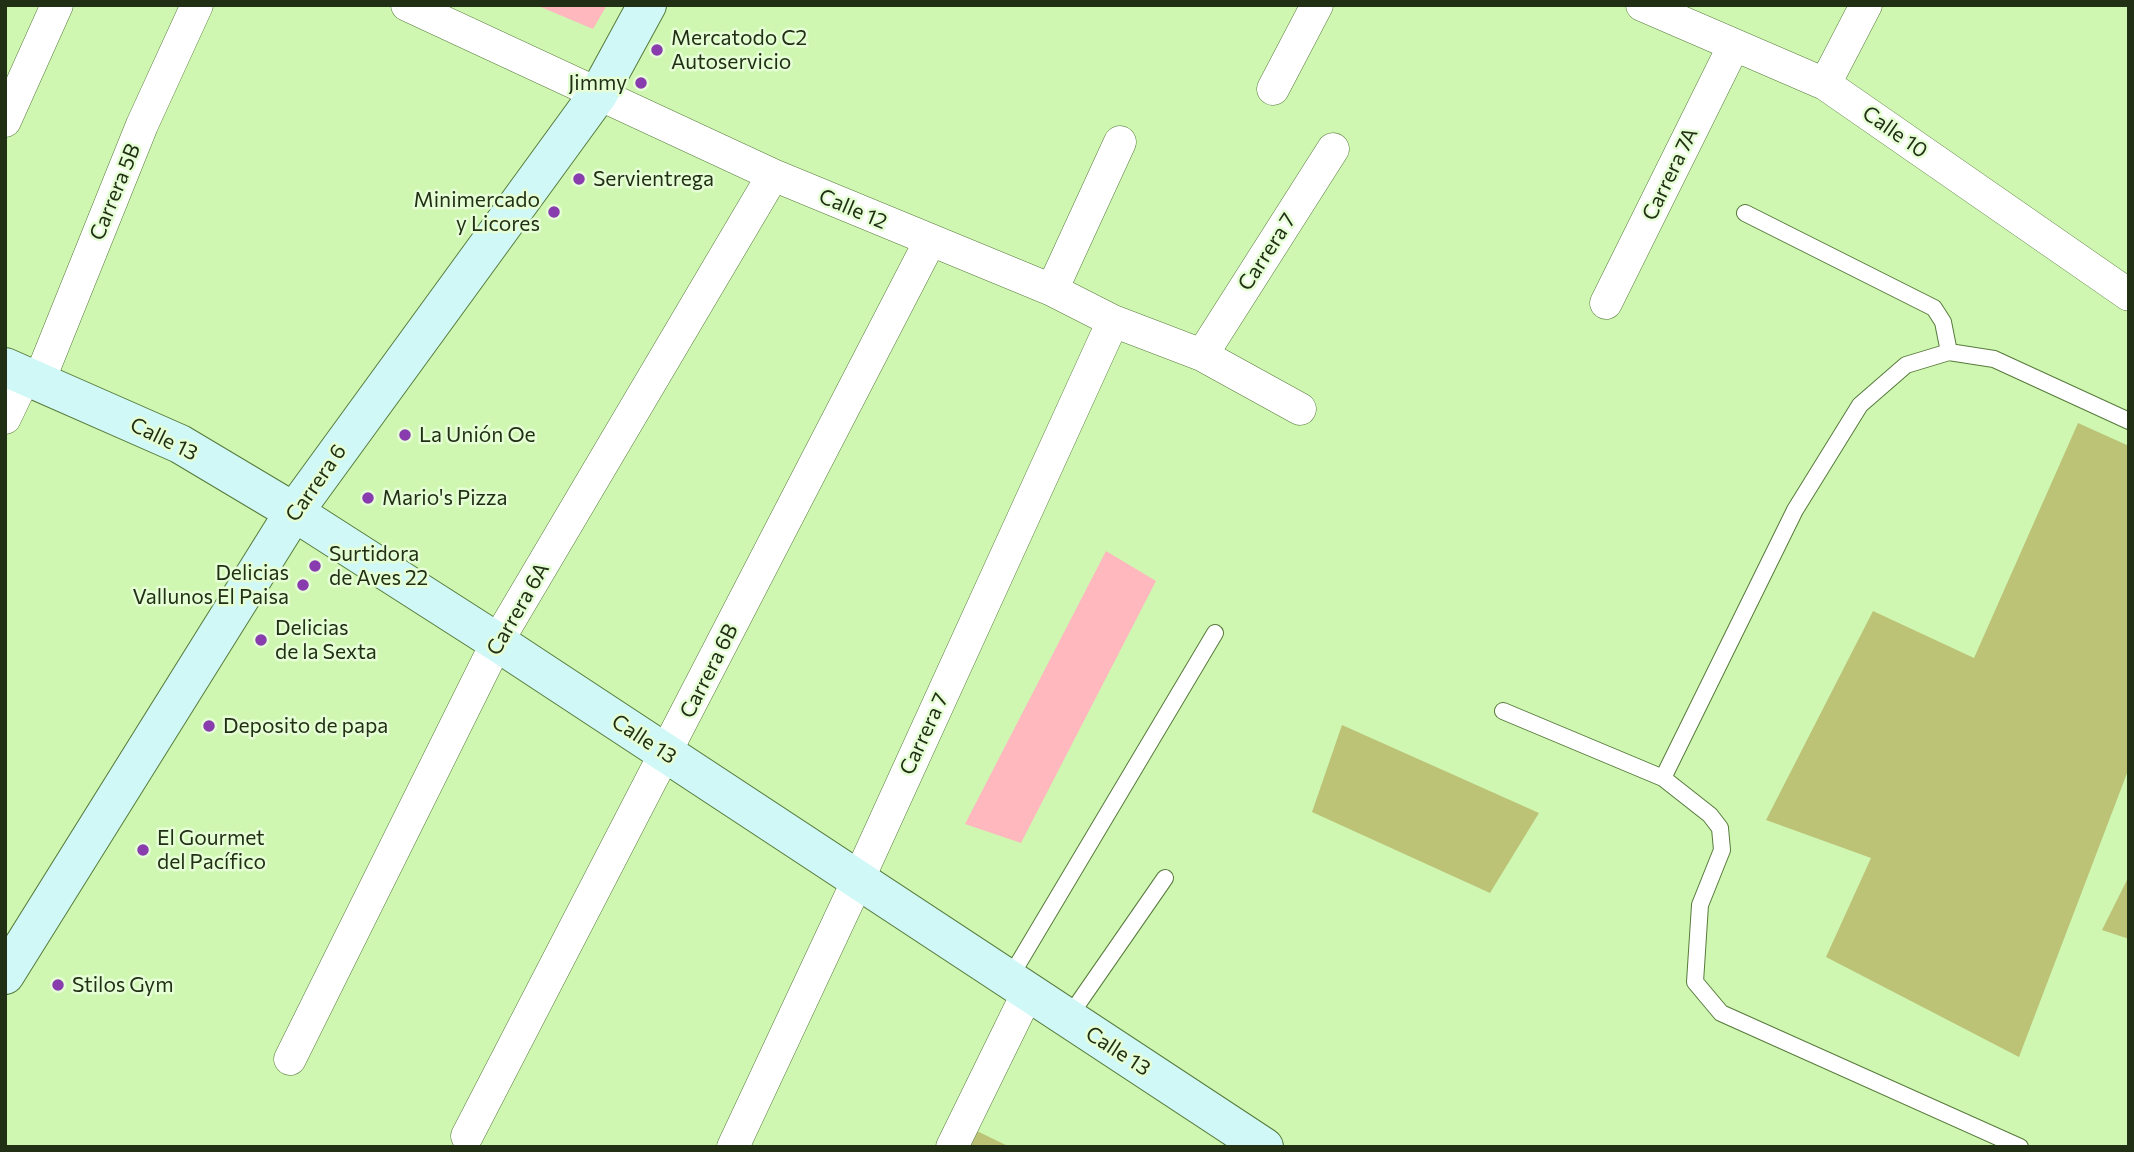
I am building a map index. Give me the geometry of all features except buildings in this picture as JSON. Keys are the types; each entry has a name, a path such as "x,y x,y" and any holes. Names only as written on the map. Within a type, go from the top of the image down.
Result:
{"main road":[{"name":"Carrera 6","path":"5,975 294,512 599,93 647,5"},
{"name":"Calle 13","path":"23,375 180,444 294,512 497,642 1264,1147"}],"street":[{"path":"5,121 57,5"},
{"name":"Carrera 5B","path":"5,418 197,5"},
{"name":"Calle 12","path":"407,5 773,175 1052,290 1113,321 1202,355 1300,409"},
{"path":"1273,89 1317,5"},
{"name":"Calle 10","path":"1642,5 1825,84 2129,295"},
{"path":"1825,84 1866,5"},
{"name":"Carrera 7A","path":"1606,303 1734,45"},
{"path":"1052,290 1120,142"},
{"name":"Carrera 7","path":"1202,355 1333,149"},
{"name":"Carrera 6A","path":"290,1059 497,642 773,175"},
{"name":"Carrera 6B","path":"467,1136 930,241"},
{"name":"Carrera 7","path":"733,1147 1113,321"},
{"path":"952,1147 1019,986"}],"lane":[{"path":"1745,214 1934,308 1943,322 1949,352"},
{"path":"1663,778 1795,510 1860,405 1906,365 1949,352 1994,359 2129,421"},
{"path":"1019,986 1215,634"},
{"path":"1503,711 1663,778 1710,815 1720,828 1722,850 1700,905 1695,982 1721,1013 2020,1147"},
{"path":"1068,1018 1165,878"}],"shaded area":[{"path":"536,5 607,5 593,29"},
{"path":"1106,551 1156,581 1021,843 965,824"}],"place":[{"name":"Mercatodo C2 Autoservicio","path":"657,50"},
{"name":"Jimmy","path":"641,83"},
{"name":"Servientrega","path":"579,179"},
{"name":"Minimercado y Licores","path":"554,212"},
{"name":"La Unión Oe","path":"405,435"},
{"name":"Mario's Pizza","path":"368,498"},
{"name":"Surtidora de Aves 22","path":"315,566"},
{"name":"Delicias Vallunos El Paisa","path":"303,585"},
{"name":"Delicias de la Sexta","path":"261,640"},
{"name":"Deposito de papa","path":"209,726"},
{"name":"El Gourmet del Pacífico","path":"143,850"},
{"name":"Stilos Gym","path":"58,985"}]}
